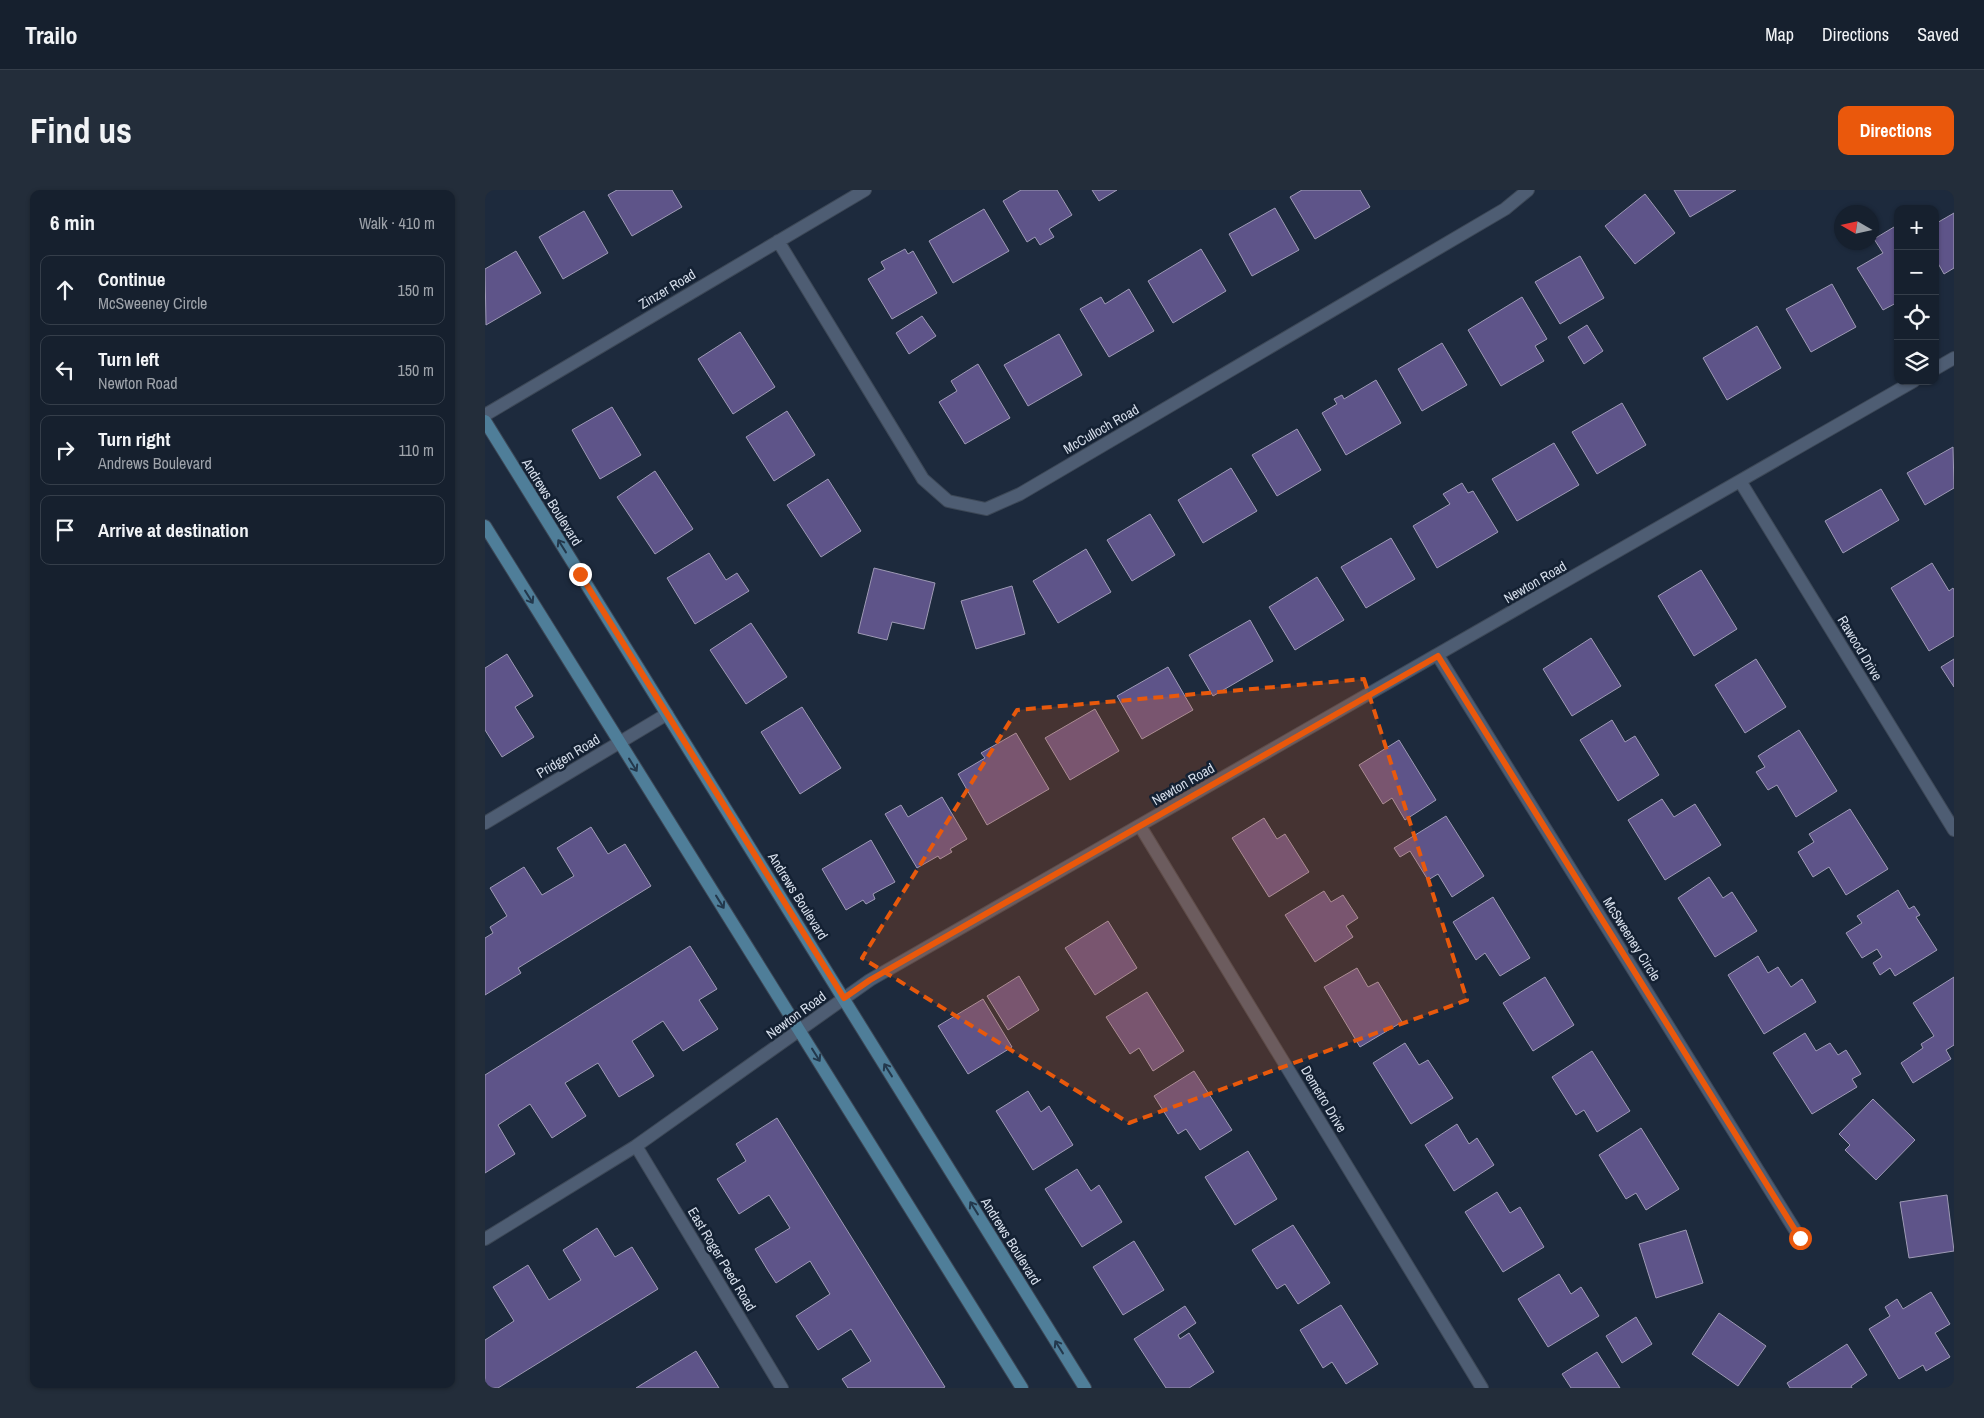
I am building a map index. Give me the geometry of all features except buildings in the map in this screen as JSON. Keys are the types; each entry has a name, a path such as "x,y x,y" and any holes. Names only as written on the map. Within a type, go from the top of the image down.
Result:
{"street":[{"name":"Zinzer Road","path":"485,415 865,190"},
{"name":"McCulloch Road","path":"778,241 923,480 948,500 986,509 1020,494 1505,209 1528,190"},
{"path":"1939,367 1954,358"},
{"name":"Newton Road","path":"485,1239 636,1146 870,980 1438,656 1907,385"},
{"name":"Andrews Boulevard","path":"485,421 1085,1388"},
{"name":"Rawood Drive","path":"1740,481 1954,830"},
{"path":"485,526 619,743 801,1030 1022,1388"},
{"name":"McSweeney Circle","path":"1438,656 1800,1238"},
{"name":"Pridgen Road","path":"485,823 667,714"},
{"name":"Demetro Drive","path":"1140,826 1482,1388"},
{"name":"East Roger Peed Road","path":"636,1146 782,1388"}],"highlighted area":[{"path":"1364,679 1467,1000 1129,1123 862,958 1017,710"}],"route":[{"path":"580,574 844,998 870,980 1438,656 1800,1238"}]}
